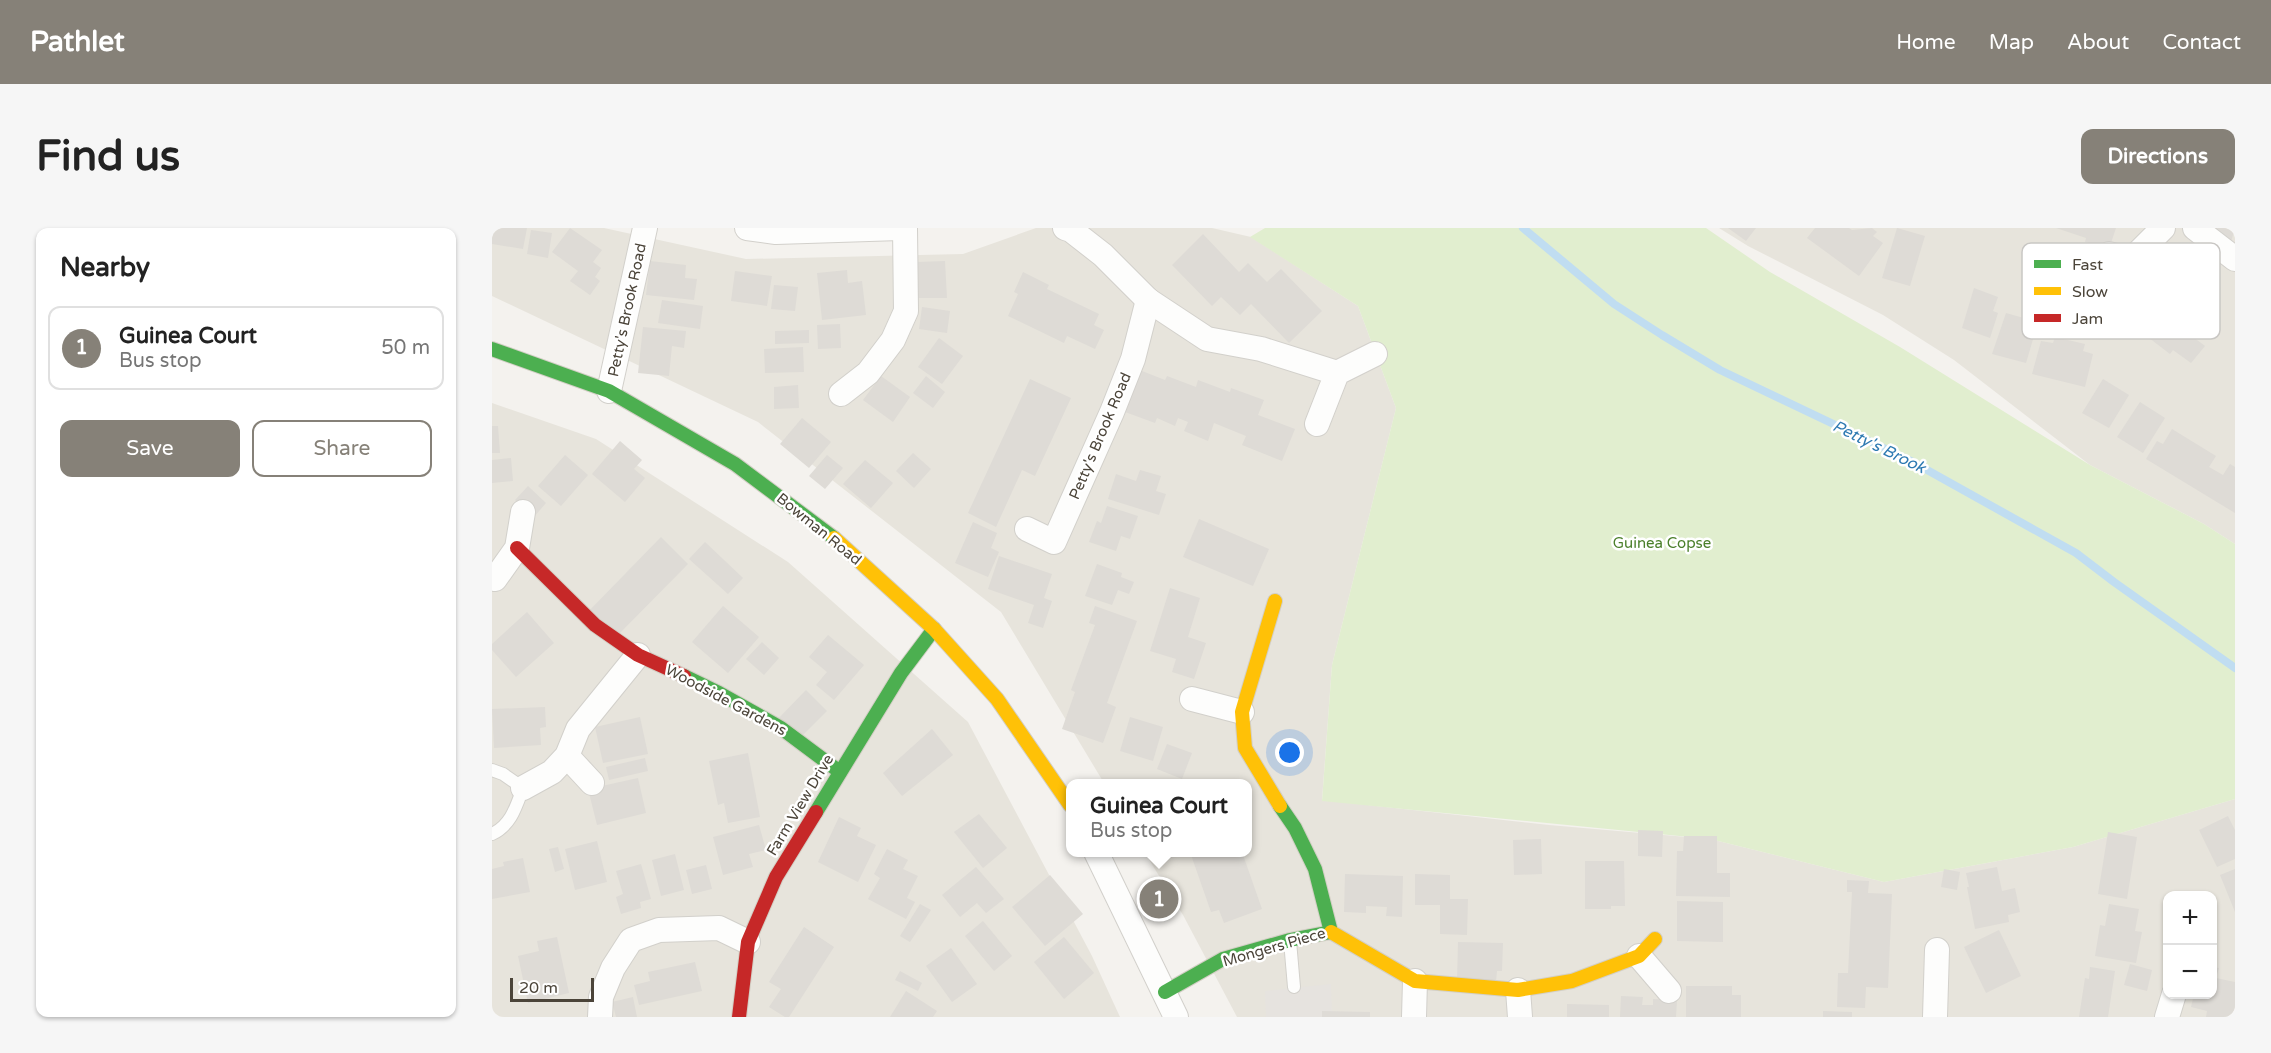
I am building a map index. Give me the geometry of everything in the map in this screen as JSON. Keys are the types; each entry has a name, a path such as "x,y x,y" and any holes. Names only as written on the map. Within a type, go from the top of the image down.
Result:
{"street":[{"name":"Petty's Brook Road","path":"609,391 645,228"},
{"path":"747,228 776,232 900,228"},
{"path":"841,394 868,373 893,340 906,311 905,228"},
{"path":"1065,228 1071,230 1103,255 1148,300 1208,339 1261,349 1337,373"},
{"path":"2141,243 2163,228"},
{"path":"2195,228 2214,243"},
{"path":"2220,248 2235,260"},
{"name":"Petty's Brook Road","path":"1028,529 1054,542 1133,359 1148,300"},
{"name":"Bowman Road","path":"492,349 609,391 735,464 826,532 934,629 997,699 1066,798"},
{"path":"1317,424 1337,373 1375,354"},
{"path":"495,579 517,548 523,512"},
{"name":"Woodside Gardens","path":"517,548 595,625 638,655 719,693 781,728 840,772"},
{"name":"Mongers Piece","path":"1165,992 1224,959 1290,940 1331,932 1315,869 1295,828 1271,794 1245,748 1242,712 1275,601"},
{"name":"Farm View Drive","path":"739,1017 748,942 777,877 901,673 934,629"},
{"path":"523,788 552,772 567,756 578,729 638,655"},
{"path":"1192,699 1242,712"},
{"path":"567,756 592,783"},
{"path":"1098,857 1176,1017"},
{"path":"600,1017 602,998 613,968 631,940 659,930 719,928 748,942"},
{"path":"1331,932 1415,981 1518,990 1572,981 1647,947 1669,991"},
{"path":"1928,1014 1937,950"},
{"path":"1414,1017 1415,981"},
{"path":"1518,990 1520,1017"},
{"path":"2167,1017 2173,999"}],"lane":[{"path":"492,770 503,774 523,788 515,812 503,829 492,834"},
{"path":"1290,940 1294,987"}],"shaded area":[{"path":"492,228 604,228 746,259 963,254 1036,228 1212,228 1251,237 1358,306 1396,408 1332,665 1322,800 1549,825 1710,839 1884,882 2073,847 2235,799 2235,1017 1237,1017 1183,915 1147,857 1252,857 1252,779 1102,779 1001,612 758,422 492,296"},
{"path":"1719,228 2235,228 2235,544 2204,524 2090,465 1954,360 1883,315 1748,246"},
{"path":"492,403 596,439 788,562 968,722 1092,956 1120,1017 492,1017"},
{"path":"1331,984 1332,1017 1266,1017 1265,991"}],"green space":[{"name":"Guinea Copse","path":"1265,228 1706,228 1770,272 1900,347 2090,465 2204,524 2235,544 2235,799 2073,847 1884,882 1710,839 1322,801 1332,665 1396,408 1358,306 1250,237"}],"building":[{"path":"492,228 527,228 523,249 492,244"},
{"path":"570,228 602,250 593,262 601,268 595,277 600,281 590,295 570,281 578,271 552,252"},
{"path":"1728,228 1756,228 1746,241"},
{"path":"1815,228 1849,228 1852,230 1872,228 1877,232 1873,236 1883,243 1859,276 1807,238"},
{"path":"1897,228 1925,236 1910,286 1882,278"},
{"path":"2056,228 2116,228 2111,243 2088,243 2085,242 2086,238"},
{"path":"2188,228 2235,228 2230,245"},
{"path":"531,230 552,233 548,258 527,254"},
{"path":"1203,234 1239,272 1248,263 1267,282 1281,269 1322,311 1289,343 1251,304 1240,315 1221,297 1212,306 1172,265"},
{"path":"650,261 686,265 685,278 697,279 694,300 646,295"},
{"path":"945,261 947,298 918,298 917,262"},
{"path":"847,270 848,283 862,281 866,315 822,320 817,273"},
{"path":"735,271 772,276 767,306 731,301"},
{"path":"1023,272 1049,285 1047,289 1099,314 1094,325 1104,330 1095,349 1067,336 1064,343 1008,316 1018,294 1014,292"},
{"path":"774,285 798,287 795,311 771,309"},
{"path":"1974,288 1998,297 1993,311 1998,313 1990,338 1962,328"},
{"path":"662,300 703,306 700,329 658,323"},
{"path":"922,307 950,311 947,333 919,329"},
{"path":"2006,313 2022,317 2022,339 2033,339 2026,363 1992,354"},
{"path":"840,324 841,348 818,349 817,325"},
{"path":"643,327 686,331 684,348 672,346 669,376 638,373"},
{"path":"809,330 809,343 775,344 775,331"},
{"path":"939,338 963,356 942,384 918,367"},
{"path":"2054,339 2064,339 2085,344 2083,351 2093,354 2085,387 2032,374 2041,341 2053,343"},
{"path":"2150,339 2196,339 2205,346 2191,363 2173,350 2170,354"},
{"path":"803,347 804,372 765,373 764,349"},
{"path":"1137,369 1165,380 1167,376 1196,387 1198,380 1230,392 1231,388 1264,400 1258,415 1295,429 1282,461 1242,445 1246,436 1214,423 1208,441 1184,431 1188,422 1178,418 1175,426 1157,418 1155,423 1125,412 1133,392 1129,390"},
{"path":"881,376 910,397 893,422 863,400"},
{"path":"926,376 945,392 933,408 913,393"},
{"path":"1030,379 1071,398 1035,476 1022,470 996,527 968,513"},
{"path":"2103,379 2129,395 2109,428 2082,413"},
{"path":"798,385 799,408 774,409 774,387"},
{"path":"2140,402 2165,418 2143,453 2117,437"},
{"path":"802,418 831,442 809,468 780,444"},
{"path":"492,426 498,426 500,453 492,453"},
{"path":"2172,429 2216,456 2209,467 2223,475 2230,464 2235,467 2235,513 2146,459 2157,441 2163,444"},
{"path":"620,441 642,460 634,469 645,478 625,502 592,474"},
{"path":"913,453 931,469 914,488 896,471"},
{"path":"565,455 588,475 561,506 538,486"},
{"path":"827,455 843,468 825,489 809,476"},
{"path":"511,458 513,481 492,483 492,460"},
{"path":"865,460 893,483 871,508 843,484"},
{"path":"1140,470 1161,476 1156,491 1166,494 1159,515 1108,499 1116,474 1136,481"},
{"path":"528,486 546,503 534,517 515,500"},
{"path":"1107,506 1138,516 1130,539 1121,536 1116,551 1089,542 1097,521 1101,523"},
{"path":"1199,519 1269,549 1253,586 1183,557"},
{"path":"973,522 997,533 991,548 999,552 988,577 955,563"},
{"path":"661,537 688,564 614,639 587,613"},
{"path":"705,542 743,578 728,594 689,559"},
{"path":"999,556 1052,574 1044,598 1052,601 1043,628 1028,623 1034,605 988,589"},
{"path":"1097,564 1122,573 1121,577 1134,582 1129,594 1118,590 1112,605 1085,596"},
{"path":"1170,588 1200,598 1188,637 1206,643 1194,679 1172,672 1176,659 1150,651"},
{"path":"723,606 759,637 728,673 692,642"},
{"path":"1095,606 1137,621 1107,703 1116,707 1103,743 1062,729 1075,692 1071,690 1095,625 1089,623"},
{"path":"527,612 554,643 516,677 492,650 492,644"},
{"path":"828,635 864,665 834,700 816,685 827,672 809,657"},
{"path":"762,642 779,658 764,675 746,659"},
{"path":"806,690 827,711 797,741 776,721"},
{"path":"545,707 546,727 540,728 541,745 494,748 492,709"},
{"path":"640,717 648,754 603,763 595,727"},
{"path":"1130,717 1163,727 1153,761 1120,751"},
{"path":"932,729 953,755 902,796 883,773"},
{"path":"1167,744 1192,753 1182,779 1157,769"},
{"path":"748,753 760,817 728,823 724,803 718,805 709,761"},
{"path":"645,758 648,771 609,780 606,767"},
{"path":"638,778 646,813 597,825 588,789"},
{"path":"979,814 1007,848 983,868 954,832"},
{"path":"2228,816 2235,830 2235,859 2217,867 2199,830"},
{"path":"839,817 861,828 857,836 876,845 858,882 818,862"},
{"path":"759,825 766,850 749,854 753,867 723,875 713,837"},
{"path":"1638,830 1663,831 1662,857 1638,856"},
{"path":"2108,832 2137,837 2127,899 2098,894"},
{"path":"1684,836 1717,836 1717,873 1730,873 1730,897 1676,896 1677,851 1683,851"},
{"path":"1541,839 1542,874 1514,875 1513,840"},
{"path":"597,841 607,882 575,890 565,849"},
{"path":"558,847 564,869 555,872 549,849"},
{"path":"887,849 908,860 903,869 918,876 907,898 915,902 906,919 868,899 880,878 874,874"},
{"path":"675,854 684,890 661,896 652,860"},
{"path":"1192,857 1244,857 1262,909 1224,923 1219,910 1211,912"},
{"path":"523,858 530,892 492,899 492,869 504,866 503,862"},
{"path":"1585,861 1624,861 1625,906 1611,906 1611,909 1585,909"},
{"path":"641,864 651,899 640,902 641,908 621,914 616,897 623,894 616,871"},
{"path":"706,865 712,889 692,894 686,870"},
{"path":"976,867 1004,899 986,913 977,903 960,917 942,895"},
{"path":"1997,867 2002,891 2015,888 2020,912 2008,915 2009,922 1975,929 1966,873"},
{"path":"1944,869 1960,872 1957,890 1941,887"},
{"path":"2235,869 2235,912 2220,875"},
{"path":"1345,874 1403,876 1402,917 1386,916 1387,907 1366,906 1366,913 1344,912"},
{"path":"1415,874 1450,875 1450,899 1468,899 1467,935 1440,934 1440,905 1415,905"},
{"path":"1050,875 1083,914 1045,946 1012,907"},
{"path":"1847,880 1869,881 1868,893 1892,894 1888,988 1866,987 1865,1008 1837,1007 1838,973 1848,973 1852,892 1847,892"},
{"path":"1677,901 1723,902 1723,942 1677,941"},
{"path":"920,904 931,910 910,942 900,936"},
{"path":"2109,904 2139,909 2135,931 2142,932 2136,963 2095,956 2100,925 2105,926"},
{"path":"983,921 1012,956 994,971 965,936"},
{"path":"804,927 834,947 789,1017 785,1017 769,1007 781,989 769,982"},
{"path":"1999,930 2021,976 1986,993 1964,947"},
{"path":"557,937 569,993 528,1003 518,956 539,951 537,941"},
{"path":"1064,937 1094,973 1064,999 1034,962"},
{"path":"1458,942 1503,943 1502,971 1497,971 1496,982 1457,981"},
{"path":"951,948 977,984 952,1002 926,966"},
{"path":"695,962 702,991 639,1005 634,985 650,981 648,972"},
{"path":"2130,964 2152,970 2147,991 2124,985"},
{"path":"2090,967 2115,971 2108,1017 2079,1017 2085,978 2089,979"},
{"path":"900,971 922,983 918,991 895,980"},
{"path":"2217,978 2235,982 2235,1017 2206,1017 2207,1011 2191,1007 2193,999 2217,999"},
{"path":"1686,986 1732,986 1732,995 1741,995 1741,1017 1686,1017"},
{"path":"906,991 937,1011 933,1017 890,1017"},
{"path":"1621,996 1643,997 1642,1005 1653,1005 1653,999 1677,1000 1676,1017 1620,1017"},
{"path":"633,997 637,1017 616,1017 612,1002"},
{"path":"1567,1004 1609,1005 1609,1017 1567,1017"},
{"path":"1322,1011 1370,1012 1370,1017 1322,1017"},
{"path":"1823,1011 1852,1012 1852,1017 1823,1017"}],"waterway":[{"name":"Petty's Brook","path":"1523,228 1614,304 1662,335 1720,370 1911,461 2076,553 2235,668"}],"traffic: fast":[{"path":"492,349 609,391 735,464 834,538"},
{"path":"816,812 901,673 934,629"},
{"path":"684,676 781,728 840,772"},
{"path":"1165,992 1223,959 1290,940 1331,932 1315,869 1295,828 1280,806"}],"traffic: slow":[{"path":"834,538 934,629 997,699 1066,799"},
{"path":"1275,601 1242,712 1245,748 1280,806"},
{"path":"1331,932 1415,981 1518,990 1572,981 1639,956 1655,939"}],"traffic: jam":[{"path":"517,548 595,625 638,655 684,676"},
{"path":"739,1017 748,942 776,877 816,812"}],"place":[{"name":"Guinea Court","path":"1159,899"}]}
